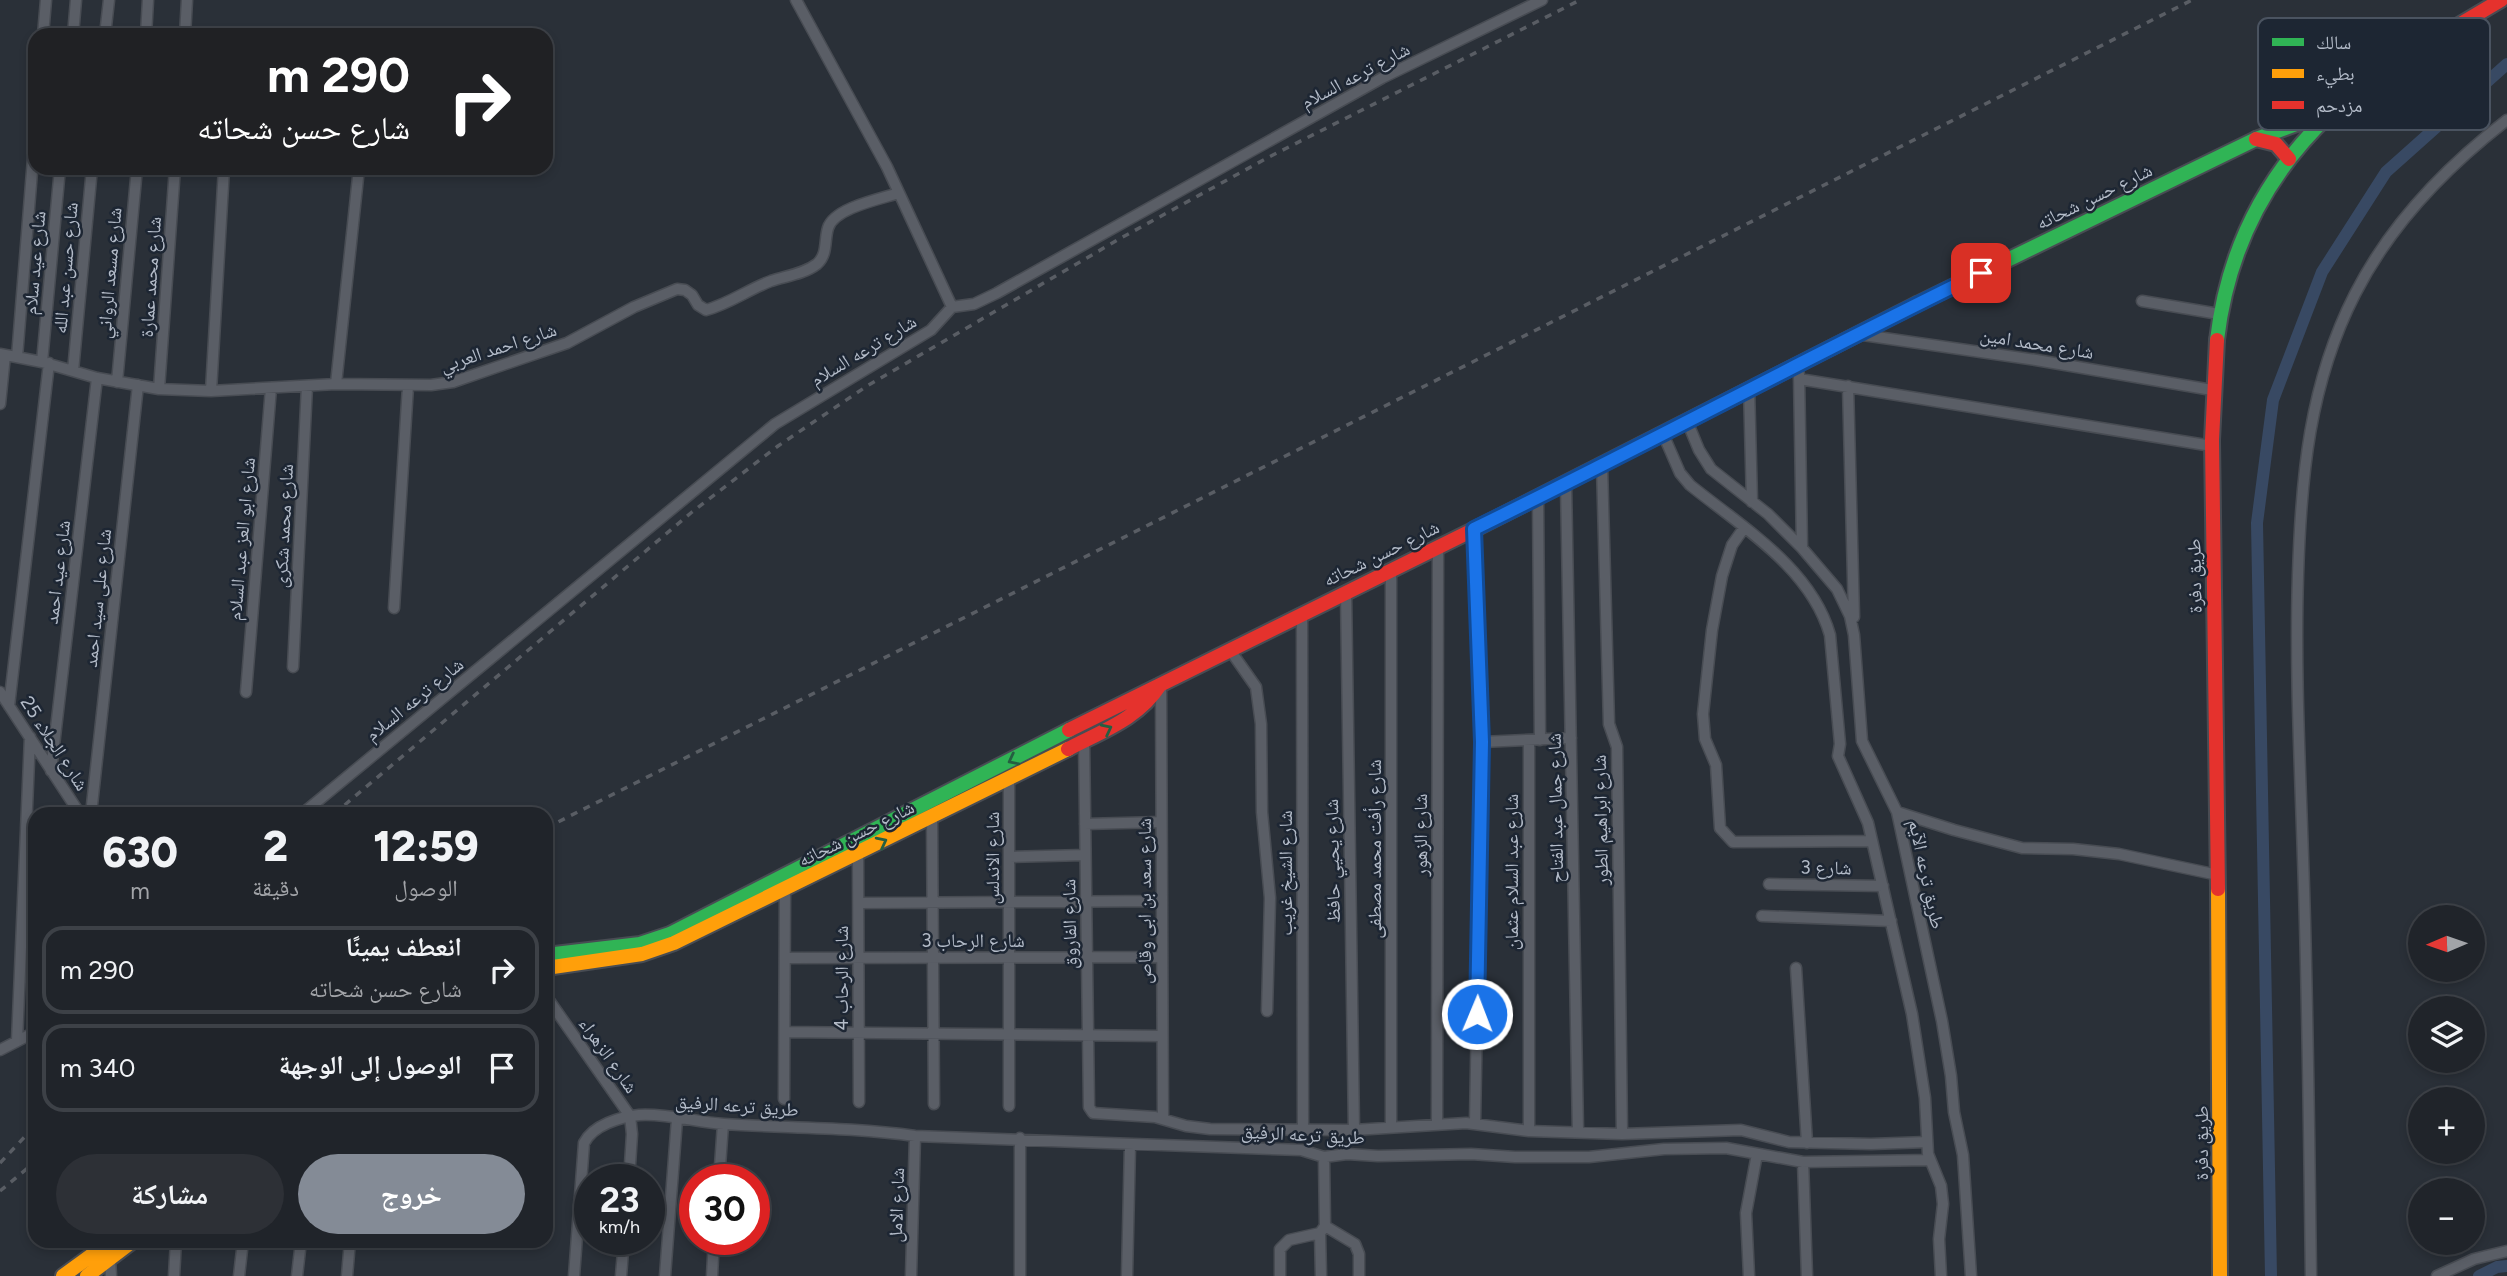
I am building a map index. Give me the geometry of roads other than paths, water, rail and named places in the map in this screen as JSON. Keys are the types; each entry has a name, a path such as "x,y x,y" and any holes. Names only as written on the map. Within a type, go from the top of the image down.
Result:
{"main road":[{"name":"طريق دفرة","path":"2471,18 2501,0"},
{"name":"شارع حسن شحاته","path":"553,954 639,944 670,934 1160,684 1602,466 1749,388 1799,372 1856,334 2256,139 2280,130"},
{"name":"طريق دفرة","path":"2220,1276 2212,390 2219,314 2242,241 2263,200 2289,159 2313,130"},
{"path":"2256,139 2276,144 2289,159"},
{"name":"شارع حسن شحاته","path":"553,967 642,954 664,947 858,855 1138,712 1151,699 1160,684"},
{"path":"63,1276 101,1248"},
{"path":"87,1276 124,1248"}],"street":[{"path":"44,28 46,0"},
{"path":"74,28 76,0"},
{"path":"106,28 109,0"},
{"path":"146,28 148,0"},
{"path":"185,28 187,0"},
{"path":"796,0 899,193 952,307"},
{"name":"شارع ترعه السلام","path":"310,807 775,424 931,330 952,307 974,304 997,293 1382,78 1542,0"},
{"path":"2311,1276 2297,654 2300,510 2304,463 2311,422 2336,337 2371,265 2392,235 2452,166 2507,120"},
{"path":"17,356 32,175"},
{"name":"شارع عيد سلام","path":"9,706 45,363 59,175"},
{"name":"شارع حسن عبد الله","path":"73,371 91,175"},
{"name":"شارع مسعد الرواني","path":"117,382 135,175"},
{"name":"شارع محمد عمارة","path":"159,389 174,175"},
{"path":"211,391 224,175"},
{"path":"336,384 358,175"},
{"name":"شارع احمد العربي","path":"2,354 97,378 159,389 211,391 336,384 408,386 453,382 541,353 592,332 634,307 677,289 692,295 698,305 706,310 809,268 818,263 824,254 828,227 841,212 899,193"},
{"path":"2142,301 2219,314"},
{"name":"شارع محمد امين","path":"1856,334 2036,360 2212,390"},
{"path":"0,404 2,354"},
{"path":"1802,548 1799,372 1848,386 2212,446"},
{"name":"شارع عيد احمد","path":"51,771 97,378"},
{"name":"شارع على سيد احمد","path":"92,807 138,385"},
{"name":"شارع محمد شكرى","path":"293,667 307,386"},
{"path":"394,608 408,386"},
{"path":"1848,386 1854,635"},
{"name":"شارع ابو العز عبد السلام","path":"246,692 271,388"},
{"path":"1749,388 1752,502"},
{"name":"طريق ترعه الآيم","path":"1687,421 1699,450 1711,468 1802,548 1838,589 1850,616 1854,635 1862,741 1897,812 1942,1021 1954,1112 1963,1155 1971,1276"},
{"path":"1663,434 1680,473 1690,485 1783,560 1813,596 1827,624 1840,744 1838,756 1868,823 1912,1014 1925,1098 1927,1142 1930,1160 1941,1186 1943,1204 1941,1276"},
{"name":"شارع ابراهيم الطور","path":"1602,466 1609,724 1617,747 1622,1133"},
{"name":"شارع جمال عبد الفتاح","path":"1566,484 1578,1132"},
{"path":"1538,497 1540,740"},
{"path":"1744,527 1732,545 1722,576 1712,630 1703,714 1704,739 1716,765 1720,828 1733,842 1871,841"},
{"path":"1474,529 1482,742 1475,1123"},
{"name":"شارع الزهور","path":"1437,1124 1438,546"},
{"name":"شارع رأفت محمد مصطفى","path":"1391,570 1391,1128"},
{"name":"شارع يحيي حافظ","path":"1346,592 1354,1130"},
{"name":"شارع الشيخ غريب","path":"1302,614 1303,1131"},
{"path":"1230,650 1256,687 1259,712 1262,812 1270,898 1266,1011"},
{"name":"شارع سعد بن ابى وقاص","path":"1160,684 1163,1118"},
{"name":"شارع الجلاء 25","path":"0,692 75,807"},
{"path":"17,1041 30,737"},
{"path":"1482,742 1571,738"},
{"name":"شارع الفاروق","path":"1084,740 1089,1107"},
{"name":"شارع عبد السلام عثمان","path":"1529,740 1529,1131"},
{"name":"شارع الاندلس","path":"1009,778 1009,1106"},
{"path":"1897,812 1954,831 2022,848 2074,849 2119,855 2218,875"},
{"path":"932,817 934,1104"},
{"path":"1085,824 1161,822"},
{"name":"شارع الرحاب 4","path":"858,855 859,1102"},
{"path":"1010,856 1086,855"},
{"name":"شارع 3","path":"1769,884 1883,886"},
{"path":"784,1099 785,890"},
{"path":"859,904 1162,901"},
{"path":"1762,916 1891,921"},
{"name":"شارع الرحاب 3","path":"785,958 1162,957"},
{"path":"1796,968 1807,1143"},
{"name":"شارع الزهراء","path":"553,1006 631,1116 630,1164"},
{"path":"785,1032 1162,1036"},
{"path":"0,1050 28,1036"},
{"name":"طريق ترعه الرفيق","path":"1089,1107 1093,1113 1100,1115 1163,1118 1201,1129 1354,1130 1475,1123 1529,1131 1622,1133 1741,1130 1789,1142 1807,1143 1927,1142"},
{"path":"574,1276 584,1143 587,1136 599,1126 631,1116"},
{"name":"طريق ترعه الرفيق","path":"631,1116 915,1136 1301,1150 1324,1157 1347,1154 1589,1157 1664,1149 1726,1148 1803,1162 1930,1160"},
{"path":"665,1276 677,1119"},
{"path":"720,1164 723,1124"},
{"name":"شارع الامل","path":"911,1276 915,1136"},
{"path":"1020,1139 1020,1276"},
{"path":"1127,1276 1130,1145"},
{"path":"1749,1276 1746,1213 1757,1154"},
{"path":"1321,1276 1324,1157"},
{"path":"1803,1162 1807,1276"},
{"path":"1280,1276 1280,1248 1289,1240 1323,1229 1355,1244 1359,1254 1359,1276"},
{"path":"174,1276 176,1248"},
{"path":"239,1276 242,1248"},
{"path":"297,1276 300,1248"},
{"path":"347,1276 349,1248"},
{"path":"2437,1276 2474,1259 2507,1251"},
{"path":"621,1276 623,1255"},
{"path":"712,1276 713,1255"},
{"path":"110,1258 111,1276"}],"waterway":[{"path":"2490,79 2507,64"},
{"path":"2271,1276 2257,523 2273,400 2322,272 2386,172 2433,130"},
{"path":"2479,1276 2497,1267 2507,1266"}],"railway":[{"path":"342,807 692,512 778,446 867,386 1121,238 1269,157 1580,0"},
{"path":"553,824 2192,0"},
{"path":"0,1163 28,1133"},
{"path":"0,1191 28,1168"}]}
